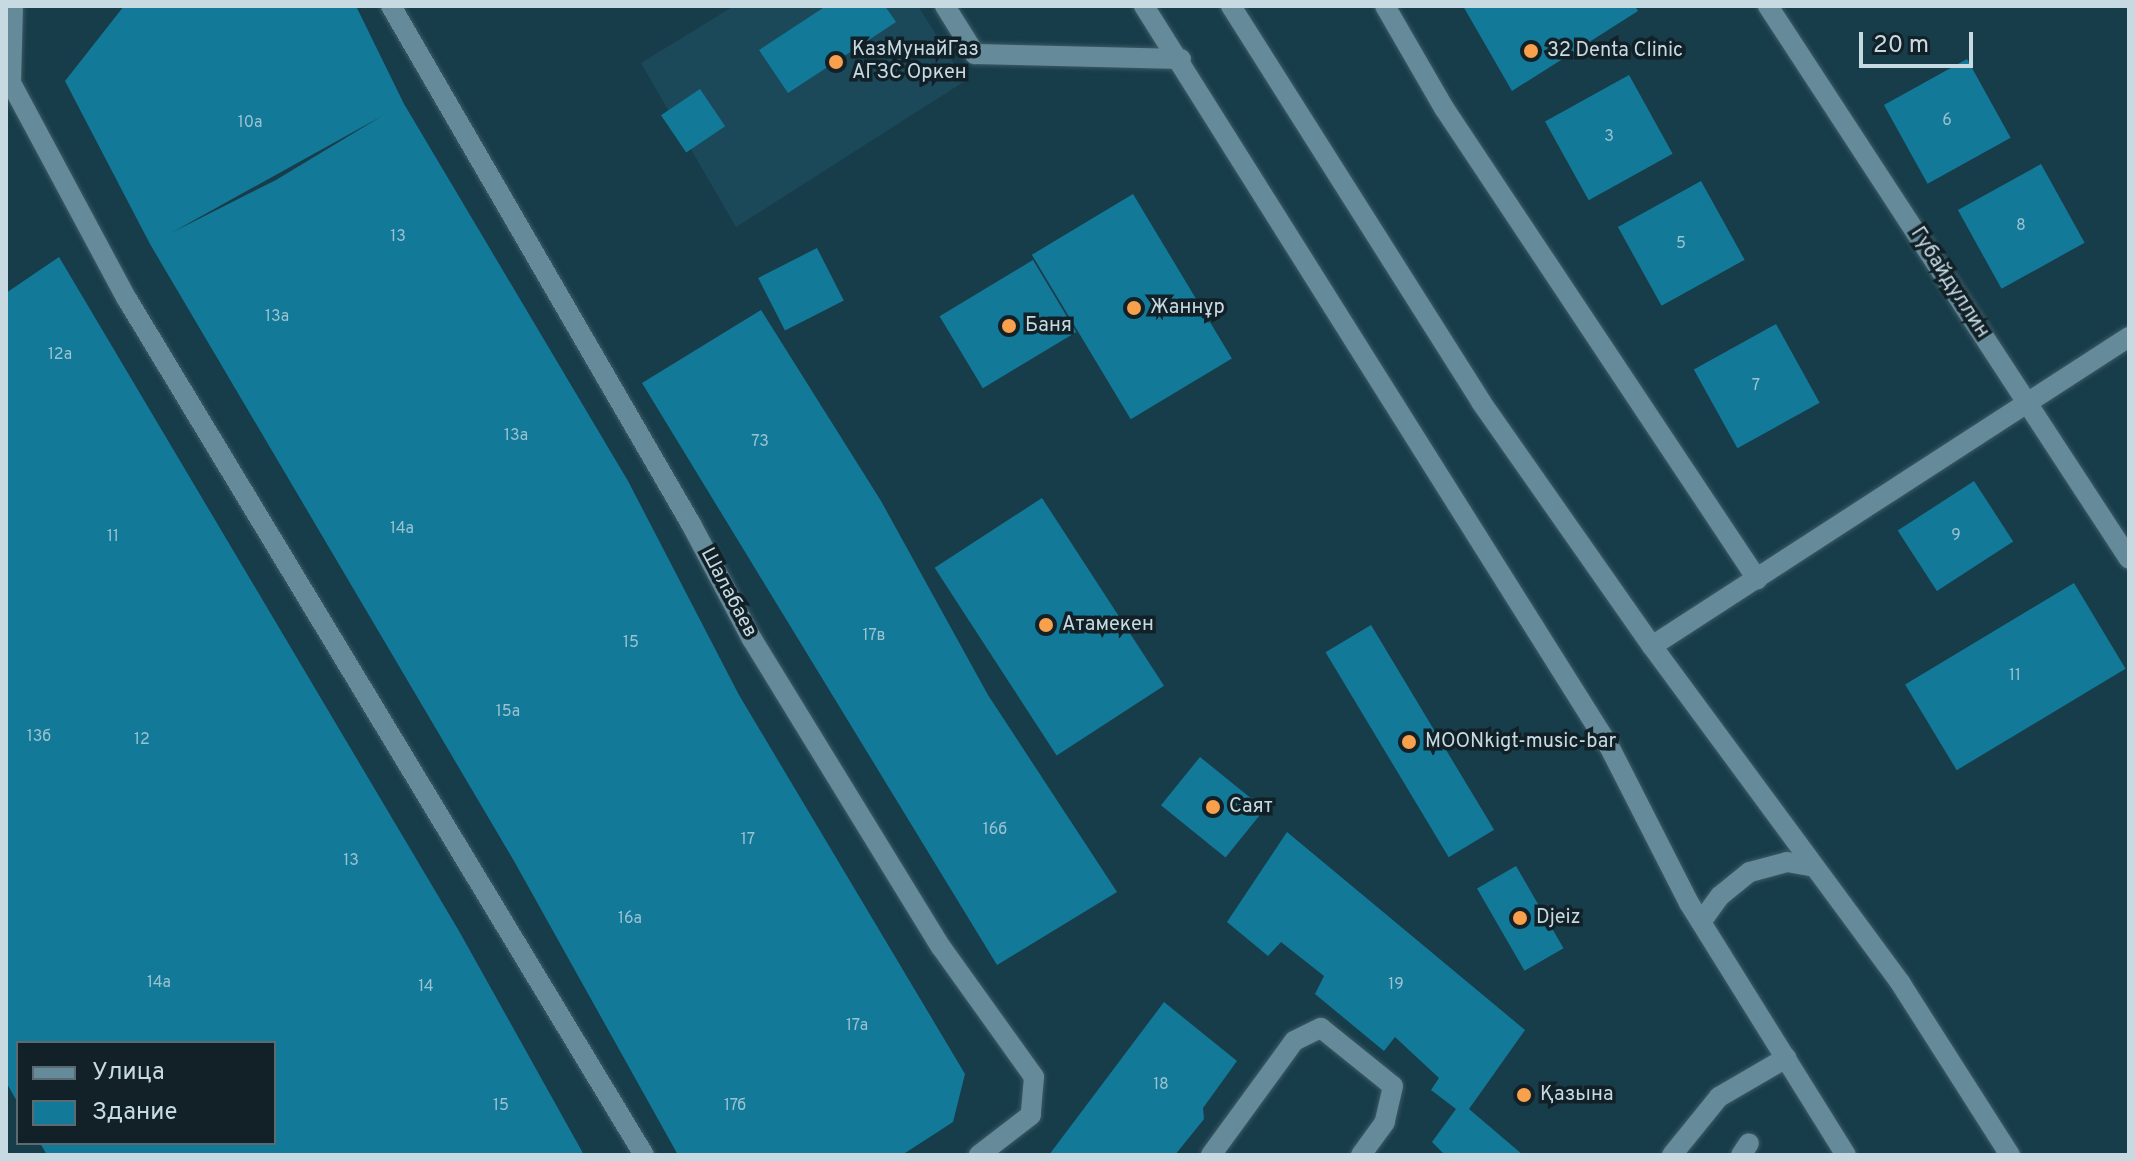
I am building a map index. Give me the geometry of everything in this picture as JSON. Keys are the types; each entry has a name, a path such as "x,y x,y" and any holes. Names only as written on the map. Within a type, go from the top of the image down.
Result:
{"street":[{"name":"Шалабаев","path":"391,6 691,524 752,639 941,947 1034,1077 1031,1115 979,1155"},
{"path":"945,6 975,54 1181,59"},
{"path":"1144,6 1181,59 1609,746 1701,922 1846,1155"},
{"path":"1231,6 1481,402 1652,646 1901,984 2010,1155"},
{"path":"1385,6 1444,108 1757,579"},
{"name":"Губайдуллин","path":"1768,6 2129,559"},
{"path":"9,7 11,83 127,299 644,1155"},
{"path":"1652,646 2129,337"},
{"path":"1701,922 1720,896 1750,872 1787,862 1814,867"},
{"path":"1211,1155 1294,1041 1321,1028 1393,1086 1385,1122 1361,1155"},
{"path":"1672,1155 1719,1097 1786,1058"}],"shaded area":[{"path":"734,6 918,6 965,81 736,227 641,63"}],"building":[{"path":"124,6 356,6 404,104 628,481 739,695 965,1074 953,1122 902,1155 678,1155 514,861 150,244 65,81","holes":["382,116 276,180 171,233"]},
{"path":"826,6 885,6 896,22 788,93 759,50"},
{"name":"32 Denta Clinic","path":"1463,6 1635,6 1638,11 1512,91"},
{"path":"1967,59 2011,138 1928,184 1884,105"},
{"path":"1629,75 1673,154 1589,200 1545,122"},
{"path":"700,89 725,126 686,153 661,115"},
{"path":"2041,164 2085,243 2002,289 1958,210"},
{"path":"1701,181 1745,260 1662,306 1618,227"},
{"name":"Жаннұр","path":"1133,194 1232,359 1131,419 1032,255"},
{"path":"817,248 844,301 785,331 758,278"},
{"path":"59,257 459,931 584,1155 47,1155 41,1145 276,1145 276,1041 16,1041 16,1100 6,1082 6,293"},
{"name":"Баня","path":"1033,260 1076,332 983,388 940,316"},
{"path":"761,310 881,501 988,695 1117,892 997,965 642,383"},
{"path":"1776,324 1820,403 1737,448 1694,370"},
{"path":"1974,481 2013,541 1937,591 1898,531"},
{"name":"Атамекен","path":"1042,498 1164,686 1057,756 935,568"},
{"path":"2074,583 2126,669 1957,770 1905,684"},
{"name":"MOONkigt-music-bar","path":"1371,625 1494,830 1449,857 1326,652"},
{"name":"Саят","path":"1200,757 1265,809 1225,857 1161,805"},
{"path":"1287,832 1525,1030 1469,1109 1523,1155 1445,1155 1432,1142 1456,1109 1431,1090 1439,1078 1395,1037 1384,1051 1315,994 1324,976 1281,942 1268,956 1227,922"},
{"name":"Djeiz","path":"1516,866 1564,948 1525,971 1477,888"},
{"path":"1164,1002 1237,1061 1203,1108 1204,1119 1175,1155 1049,1155"}],"place":[{"name":"32 Denta Clinic","path":"1531,51"},
{"name":"КазМунайГаз АГЗС Оркен","path":"836,62"},
{"name":"Жаннұр","path":"1134,308"},
{"name":"Баня","path":"1009,326"},
{"name":"Атамекен","path":"1046,625"},
{"name":"MOONkigt-music-bar","path":"1409,742"},
{"name":"Саят","path":"1213,807"},
{"name":"Djeiz","path":"1520,918"},
{"name":"Қазына","path":"1524,1095"}]}
